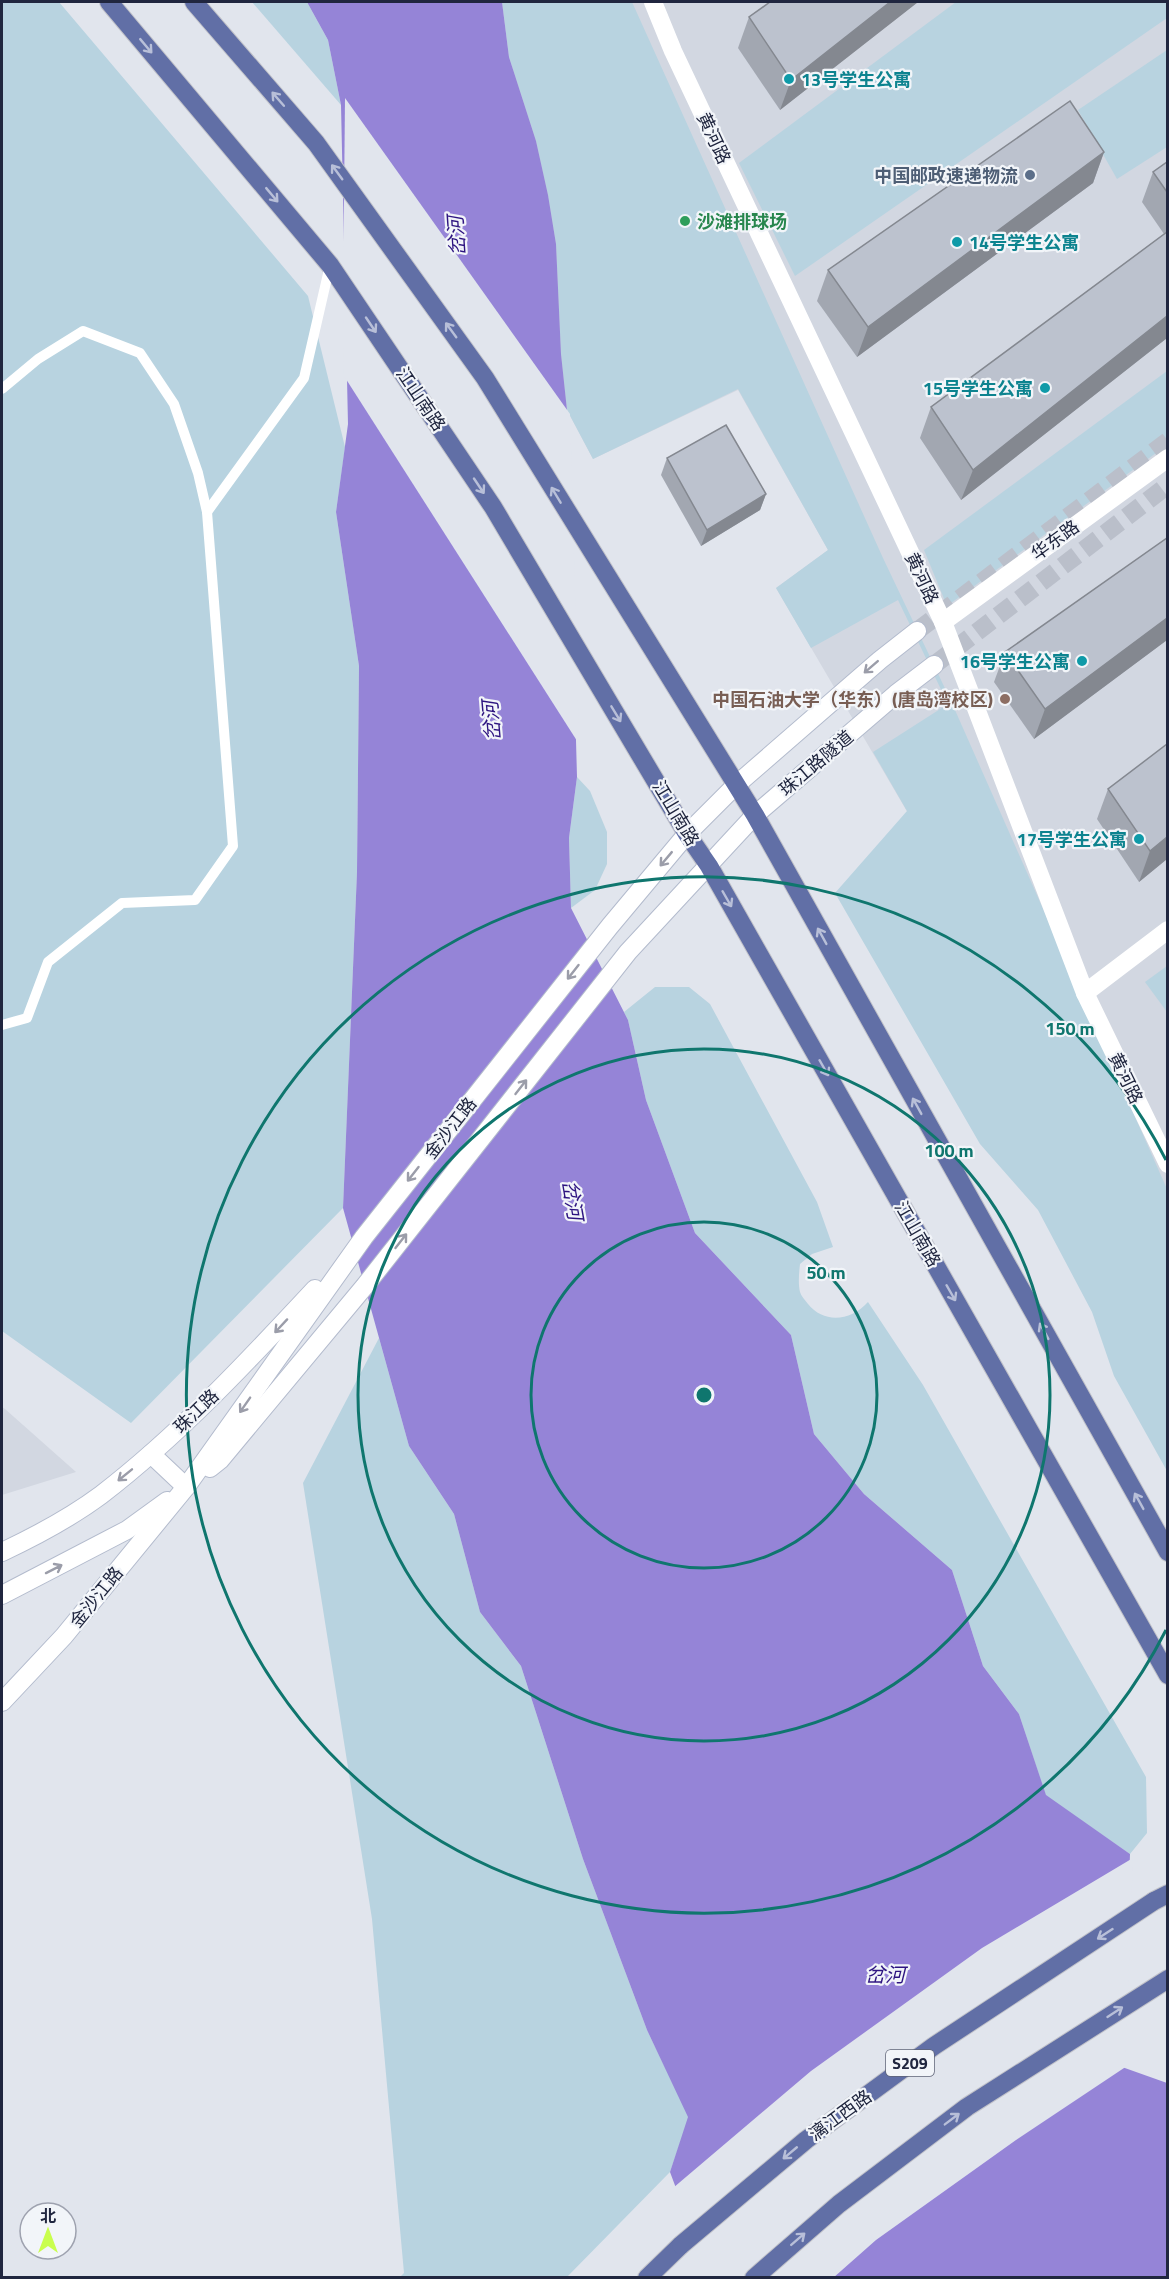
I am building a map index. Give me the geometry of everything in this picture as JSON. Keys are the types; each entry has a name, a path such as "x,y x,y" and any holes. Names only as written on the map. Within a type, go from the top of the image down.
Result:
{"main road":[{"name":"江山南路","path":"109,2 334,270 493,507 687,834 709,866 1167,1675"},
{"path":"194,2 316,143 485,378 755,815 1167,1552"},
{"name":"黄河路","path":"652,2 673,51 943,622 1085,993 1167,1164"},
{"name":"华东路","path":"943,622 1167,458"},
{"name":"珠江路隧道","path":"735,786 880,660 917,631"},
{"name":"珠江路隧道","path":"755,815 896,694 934,665"},
{"name":"金沙江路","path":"2,1702 64,1636 186,1487 364,1237 610,926 687,834 735,786"},
{"name":"金沙江路","path":"186,1487 220,1460 364,1287 628,952 755,815"},
{"path":"1085,993 1167,930"},
{"name":"珠江路","path":"2,1552 42,1533 99,1496 151,1454 249,1359 364,1237"},
{"path":"2,1594 127,1530 186,1487 151,1454"},
{"name":"漓江西路","path":"647,2277 681,2245 806,2139 934,2046 1160,1898"},
{"path":"754,2277 839,2204 967,2107 1163,1981"}],"lane":[{"path":"207,512 304,378 334,270"},
{"path":"2,389 38,358 84,331 140,353 174,404 198,473 207,512 234,846 195,900 122,903 48,962 27,1018 2,1025"}],"shaded area":[{"path":"2,2 59,2 308,296 345,447 336,512 359,666 357,872 343,1208 131,1423 2,1331"},
{"path":"252,2 307,2 328,40 341,105"},
{"name":"中国石油大学（华东）(唐岛湾校区)","path":"502,2 1167,2 1167,1255 776,588 828,550 738,390 593,459 567,410"},
{"path":"502,2 632,2 883,558 951,701 1167,1189 1167,1471 1114,1376 1092,1312 1038,1210 980,1144 835,893 907,811 873,752 948,704 898,600 811,648 776,588 828,550 738,389 593,459 567,410 561,354 556,244 536,141 509,57"},
{"path":"956,2 1167,2 1167,18 795,276 739,163"},
{"path":"1167,50 1167,147 1117,179 1078,110"},
{"path":"1167,371 1167,445 947,606 924,550"},
{"path":"577,777 590,791 607,832 607,864 595,890 571,908 569,838"},
{"path":"1167,966 1167,1012 1145,982"},
{"path":"655,987 689,987 710,1004 817,1202 833,1247 812,1254 800,1264 799,1285 802,1296 814,1310 822,1315 838,1318 854,1313 868,1302 923,1385 1146,1777 1147,1833 1130,1854 1046,1796 1019,1714 983,1666 952,1570 864,1494 814,1434 791,1335 695,1233 646,1100 628,1020 624,1012"},
{"path":"379,1338 409,1446 454,1514 480,1612 521,1666 583,1859 647,2030 689,2117 670,2172 567,2277 400,2277 404,2273 372,1919 303,1483"},
{"path":"2,1407 5,1409 76,1472 2,1495"}],"water":[{"name":"岔河","path":"307,2 502,2 509,57 536,141 556,244 561,354 567,410 577,777 569,838 571,908 628,1020 646,1100 695,1233 791,1335 814,1434 864,1494 952,1570 983,1666 1019,1714 1046,1795 1130,1854 1122,2067 1167,2083 1167,2277 709,2277 670,2172 688,2117 647,2030 583,1859 521,1666 480,1612 454,1514 409,1446 343,1208 357,872 359,666 336,512 348,424 341,105 328,40"}],"pier":[{"path":"345,98 570,414 579,744 344,376"},
{"path":"1133,1858 1125,2065 1127,2066 1016,2140 876,2240 833,2278 705,2278 673,2188 811,2071 982,1948"}],"building":[{"path":"770,2 890,2 791,80 749,17"},
{"name":"14号学生公寓","path":"1070,101 1104,152 868,327 828,270"},
{"path":"1167,162 1167,192 1153,172"},
{"name":"15号学生公寓","path":"1167,232 1167,316 973,470 931,407"},
{"path":"726,425 766,494 707,530 667,458"},
{"name":"16号学生公寓","path":"1167,538 1167,618 1045,709 1005,652"},
{"path":"1167,744 1167,837 1150,851 1108,789"}],"tunnel":[{"path":"917,631 1168,441"},
{"path":"934,665 1168,485"}],"place":[{"name":"13号学生公寓","path":"789,79"},
{"name":"中国邮政速递物流","path":"1030,175"},
{"name":"沙滩排球场","path":"685,221"},
{"name":"14号学生公寓","path":"957,242"},
{"name":"15号学生公寓","path":"1045,388"},
{"name":"16号学生公寓","path":"1082,661"},
{"name":"中国石油大学（华东）(唐岛湾校区)","path":"1005,699"},
{"name":"17号学生公寓","path":"1139,839"}]}
